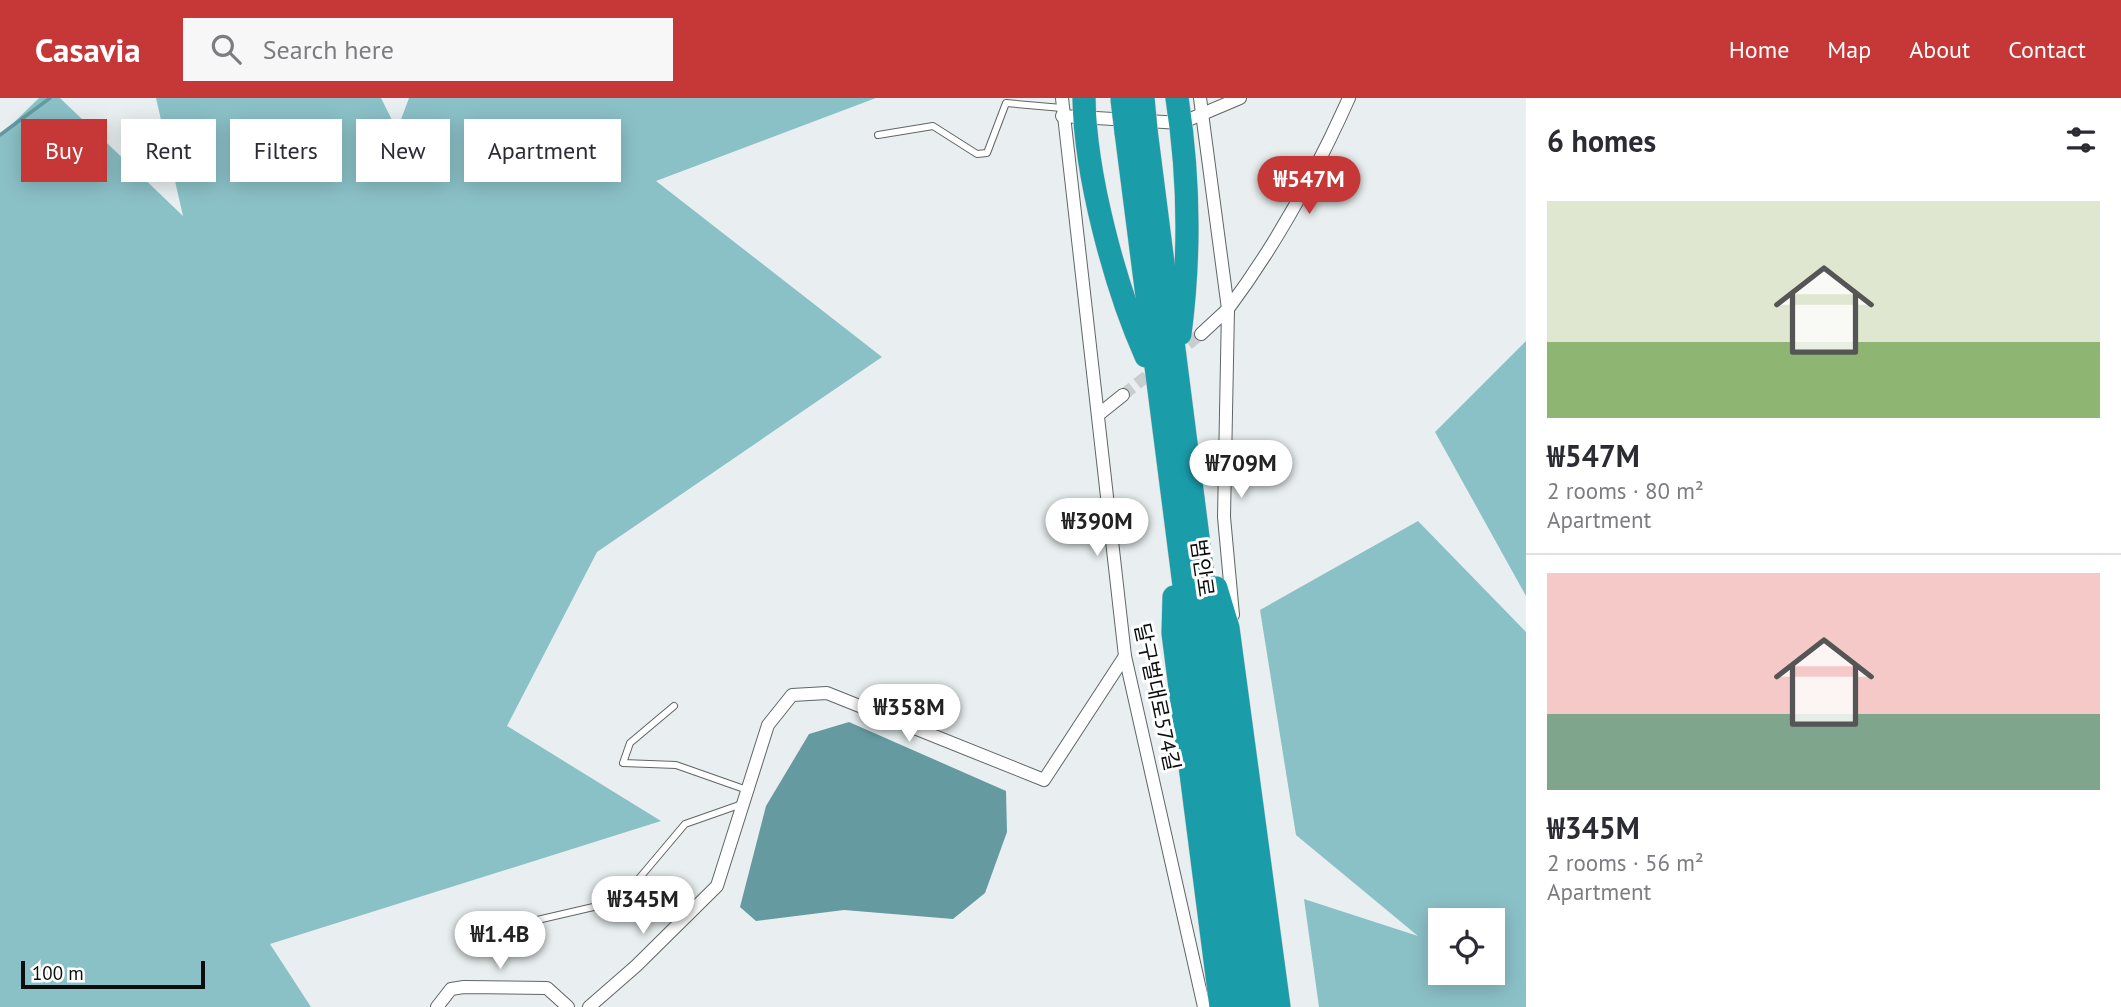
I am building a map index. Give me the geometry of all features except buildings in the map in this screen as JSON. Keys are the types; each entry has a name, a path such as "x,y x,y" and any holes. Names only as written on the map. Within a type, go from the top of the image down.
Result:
{"highway":[{"path":"1129,98 1136,131"},
{"path":"1176,368 1186,288 1191,119 1177,98"},
{"path":"1071,107 1099,202 1125,308 1157,381"},
{"name":"범안로","path":"1136,131 1176,368 1187,532 1238,1007"},
{"name":"범안로","path":"1136,131 1157,381 1187,532 1258,1007"},
{"path":"1187,532 1228,628 1279,1007"},
{"path":"1187,532 1173,633 1221,1007"}],"street":[{"path":"1200,98 1191,119 1227,309 1224,517 1247,765"},
{"path":"1071,107 1191,119 1240,98"},
{"path":"1201,334 1227,309 1267,257 1319,164 1349,98"},
{"name":"달구벌대로574길","path":"1071,107 1098,415 1125,656 1204,1007"},
{"path":"1098,415 1123,395"},
{"path":"589,1007 636,966 717,886 768,724 792,695 827,693 1044,780 1125,656"},
{"path":"438,1007 451,989 464,987 547,988 568,1007"}],"lane":[{"path":"878,135 933,126 977,154 987,153 1006,103 1071,107"},
{"path":"674,706 629,743 624,763 676,765 747,790"},
{"path":"533,921 603,905 631,888 685,824 743,804"}],"shaded area":[{"path":"39,98 60,98 82,119 21,119 21,182 107,182 107,143 121,157 121,182 148,182 183,216 175,182 216,182 216,119 161,119 156,98 381,98 392,119 356,119 356,182 450,182 450,119 401,119 409,98 876,98 656,181 882,357 597,552 507,726 661,821 270,944 311,1007 0,1007 0,136"},
{"path":"1526,341 1526,596 1435,432"},
{"path":"1418,521 1526,632 1526,1007 1319,1007 1304,899 1418,936 1296,835 1260,610"},
{"path":"849,722 1006,791 1007,832 985,893 953,919 844,910 756,921 740,907 766,806 809,734"}],"waterway":[{"path":"0,135 50,98"}],"tunnel":[{"path":"1174,355 1201,334"},
{"path":"1123,395 1157,368"}]}
